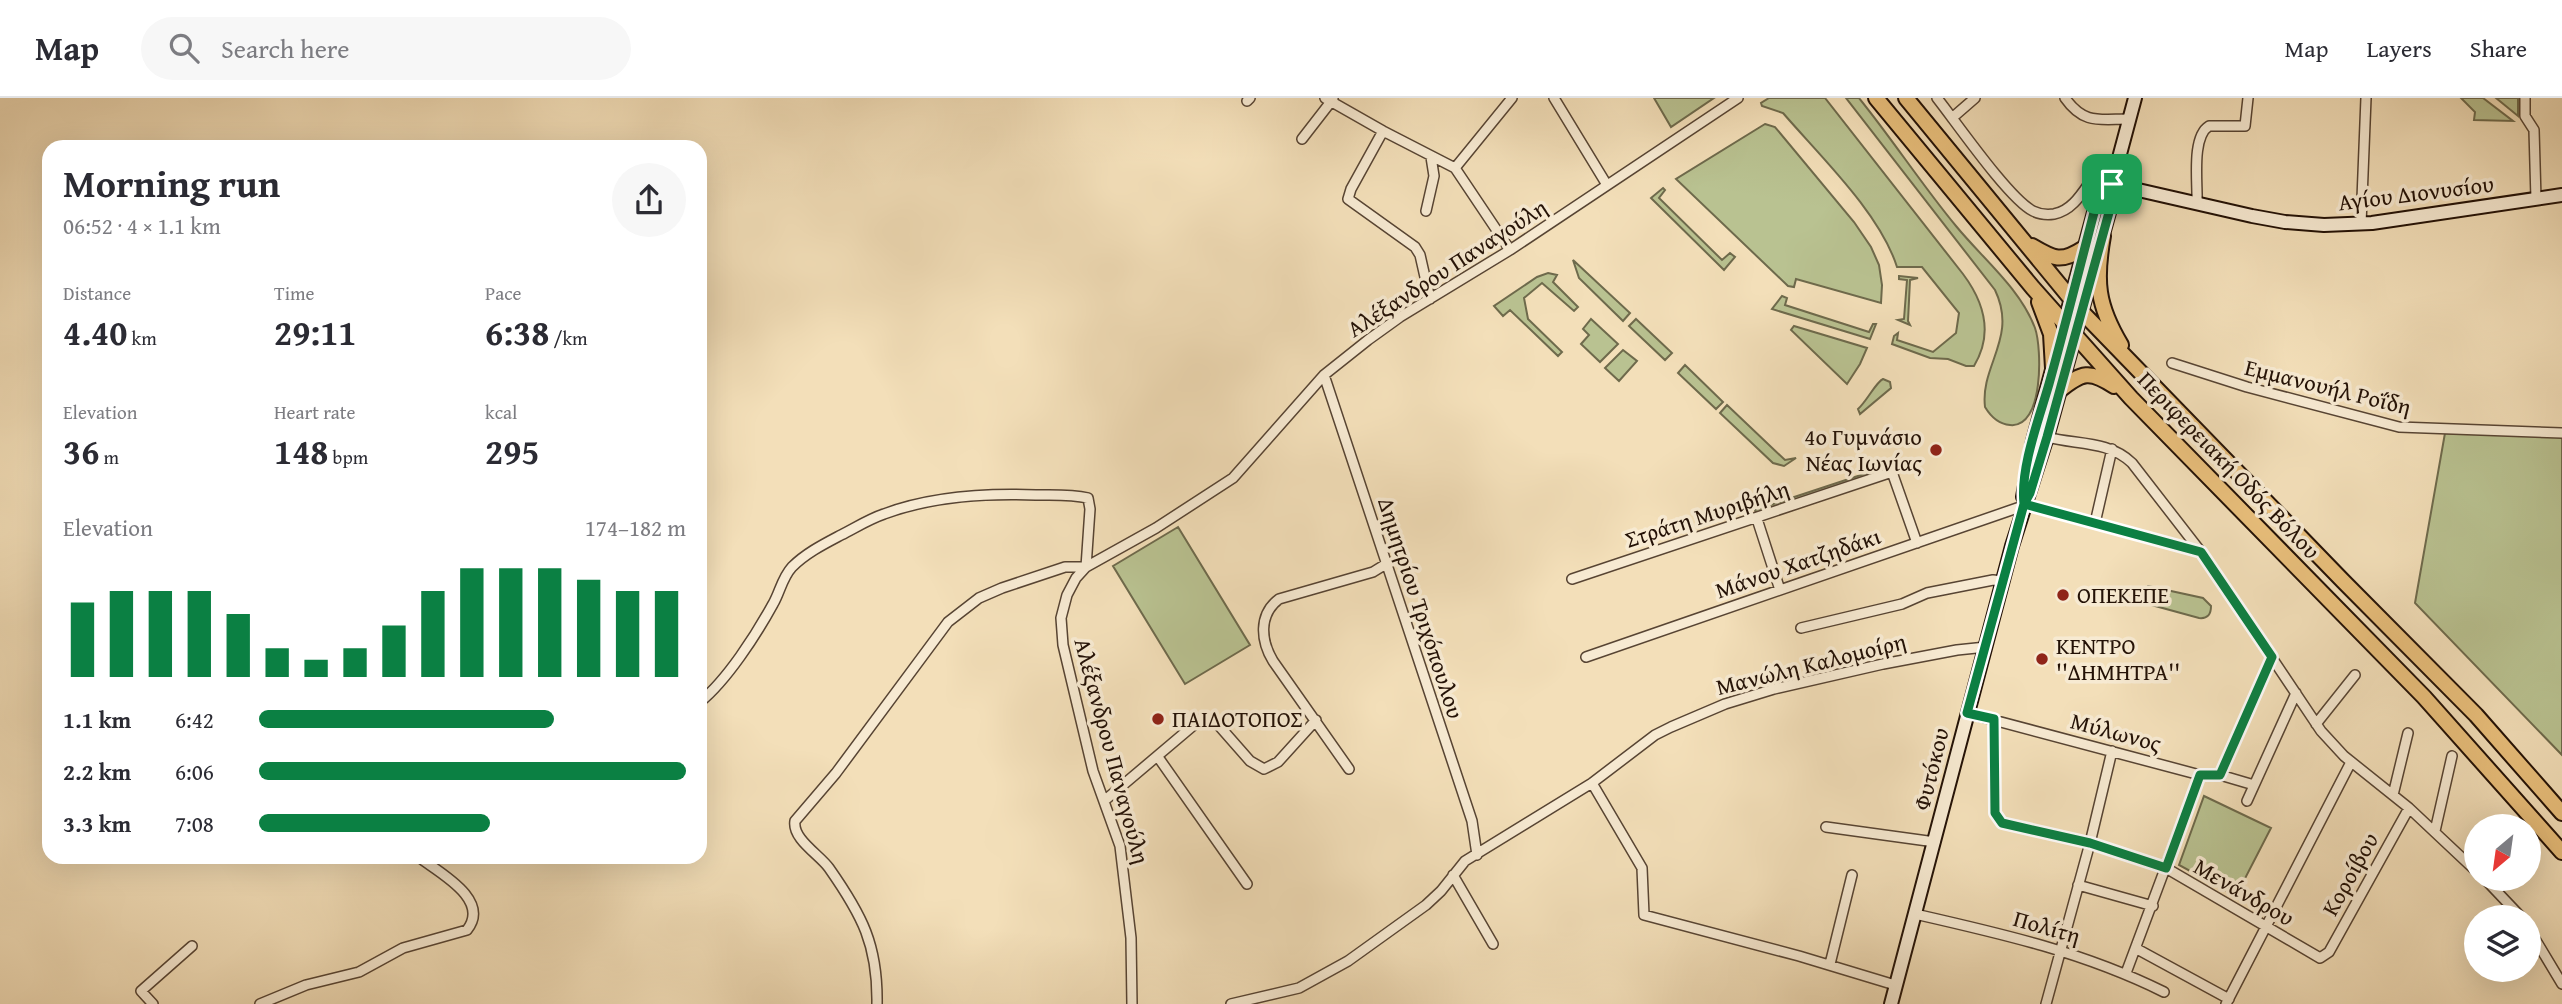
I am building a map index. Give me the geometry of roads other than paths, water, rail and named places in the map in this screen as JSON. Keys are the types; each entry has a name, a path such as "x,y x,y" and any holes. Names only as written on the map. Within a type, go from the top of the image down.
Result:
{"main road":[{"name":"Περιφερειακή Οδός Βόλου","path":"1876,98 2064,324 2132,398 2424,698 2562,852"},
{"name":"Περιφερειακή Οδός Βόλου","path":"1906,98 2081,311 2476,715 2562,813"},
{"path":"2103,236 2097,279 2101,304 2108,324 2139,373"},
{"path":"2024,241 2057,259 2071,256 2084,248"},
{"path":"2033,288 2051,334 2053,368"},
{"path":"2060,390 2077,377 2094,376 2104,379 2132,398"}],"street":[{"path":"1455,168 1512,98"},
{"path":"1553,98 1607,185"},
{"name":"Αλέξανδρου Παναγούλη","path":"1132,1004 1131,938 1124,867 1120,846 1093,771 1065,661 1061,631 1061,618 1067,595 1076,578 1086,567 1156,528 1233,478 1324,375 1368,340 1510,250 1738,98"},
{"path":"1937,98 2018,199 2035,212 2060,212 2071,206 2090,182"},
{"path":"1952,118 1975,98"},
{"path":"2066,98 2076,112 2085,118 2129,119"},
{"name":"Φυτόκου","path":"1891,1004 2003,581 2024,505 2047,437 2103,236 2113,198 2112,184 2135,98"},
{"path":"2197,204 2198,145 2201,134 2209,125 2245,126 2248,98"},
{"path":"2361,225 2365,98"},
{"path":"2525,98 2525,116 2534,130 2536,199"},
{"path":"1302,139 1330,99 1383,131 1455,168 1510,250"},
{"path":"1383,131 1348,199 1415,247 1420,255 1430,299"},
{"path":"1426,211 1434,176 1431,156"},
{"name":"Φυτόκου","path":"2024,505 2023,492 2029,462 2070,298 2097,201 2100,194 2112,184"},
{"name":"Αγίου Διονυσίου","path":"2112,184 2285,222 2361,225 2562,195"},
{"name":"Εμμανουήλ Ροΐδη","path":"2172,363 2247,387 2399,427 2562,433"},
{"name":"Δημητρίου Τριχόπουλου","path":"1324,375 1472,821 1477,855"},
{"path":"2047,437 2112,449 2138,469 2201,552 2316,724 2351,762 2409,808 2464,859"},
{"path":"2095,523 2112,449"},
{"name":"Στράτη Μυριβήλη","path":"1572,579 1892,472 1917,543"},
{"path":"707,695 734,664 773,603 784,578 793,567 821,546 884,514 976,494 1075,495 1088,498 1090,509 1086,567 1065,567 1002,588 979,598 948,622 836,774 795,821 796,831 822,859 863,920 872,949 877,1004"},
{"path":"2024,505 2201,552"},
{"name":"Μάνου Χατζηδάκι","path":"1586,657 2024,505"},
{"path":"1757,519 1780,590"},
{"path":"1349,769 1273,661 1263,642 1264,628 1270,608 1279,599 1373,572 1386,564"},
{"path":"1801,628 1902,604 1927,593 1993,580 2003,581"},
{"name":"Μανώλη Καλομοίρη","path":"1231,1004 1283,992 1324,976 1426,905 1462,864 1592,783 1655,735 1732,701 1883,664 1986,647"},
{"path":"2220,775 2272,657"},
{"path":"2316,724 2355,675"},
{"path":"2247,801 2296,693"},
{"name":"Μύλωνος","path":"1967,713 2200,775 2220,775 2254,785"},
{"path":"1104,801 1197,721 1205,718 1214,720 1255,766 1269,768 1282,759 1316,720"},
{"name":"Μενάνδρου","path":"1994,719 1997,819 2007,825 2090,843 2166,868 2316,957 2324,957"},
{"path":"2393,795 2408,733"},
{"path":"2046,1004 2112,751"},
{"path":"2435,831 2452,756"},
{"path":"1158,757 1247,884"},
{"path":"2137,949 2227,1001 2351,762"},
{"path":"2126,973 2200,775"},
{"path":"1592,783 1642,868 1644,915 1830,964 1895,985"},
{"name":"Κοροίβου","path":"2324,957 2409,808"},
{"path":"1826,827 1935,842"},
{"path":"260,1004 306,985 359,972 403,948 467,930 474,913 465,894 428,864"},
{"path":"1453,875 1493,944"},
{"path":"1830,964 1852,875"},
{"path":"2078,885 2152,906"},
{"path":"2496,891 2510,905"},
{"name":"Πολίτη","path":"1915,914 2061,949 2126,973 2164,992"},
{"path":"153,1004 141,991 192,946"},
{"path":"2541,949 2562,984"}],"place":[{"name":"4ο Γυμνάσιο Νέας Ιωνίας","path":"1936,450"},
{"name":"ΟΠΕΚΕΠΕ","path":"2063,595"},
{"name":"ΚΕΝΤΡΟ ''ΔΗΜΗΤΡΑ''","path":"2042,659"},
{"name":"ΠΑΙΔΟΤΟΠΟΣ","path":"1158,719"}]}
